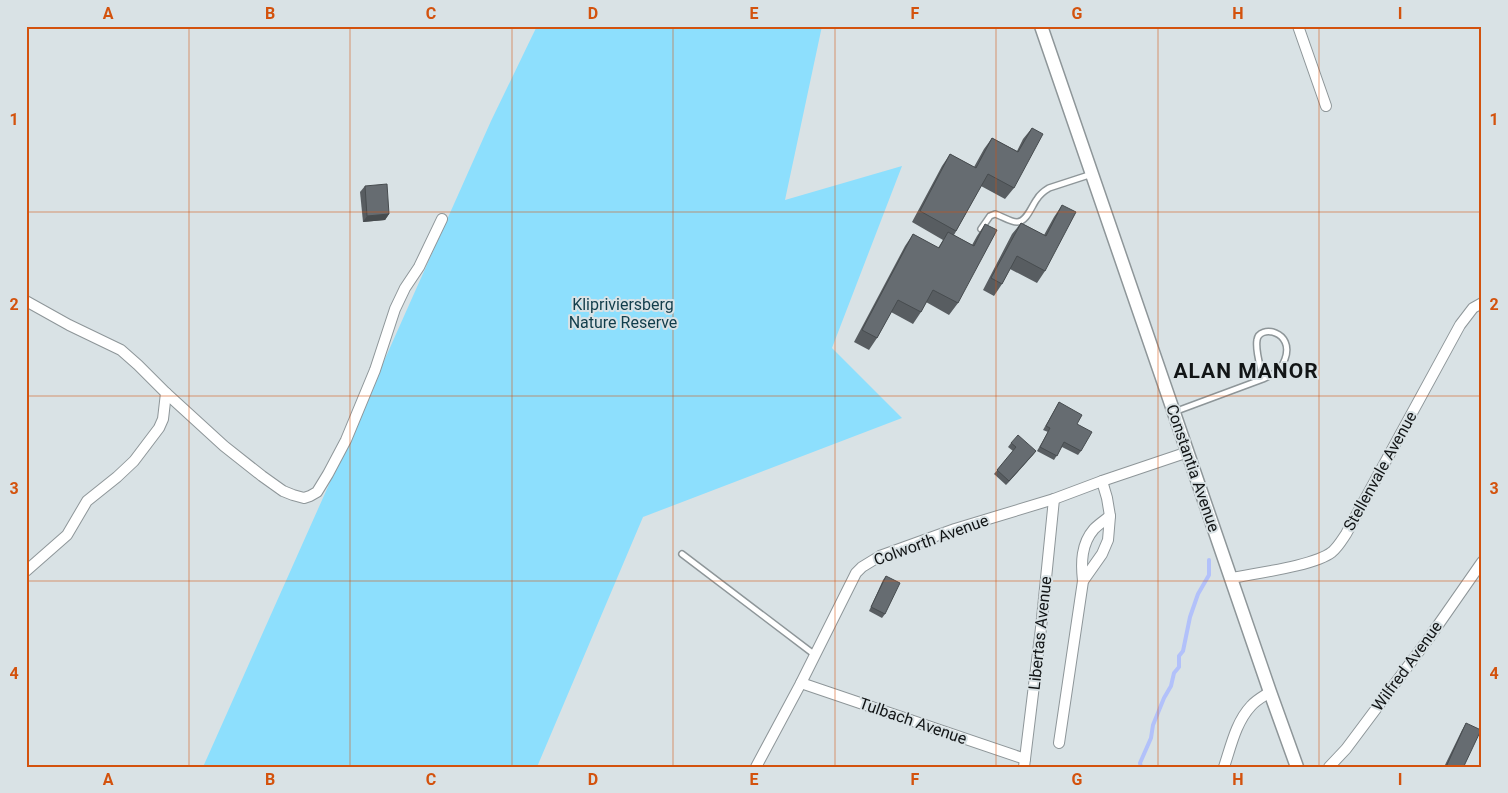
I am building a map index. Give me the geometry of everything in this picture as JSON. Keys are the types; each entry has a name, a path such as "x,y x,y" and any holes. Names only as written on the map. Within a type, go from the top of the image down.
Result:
{"street":[{"name":"Constantia Avenue","path":"1042,26 1297,767"},
{"path":"1298,26 1326,106"},
{"path":"26,301 69,325 121,350 224,446 283,491 304,498 317,492 340,452 375,370 395,309 405,288 419,267 442,219"},
{"name":"Stellenvale Avenue","path":"1232,578 1314,561 1332,552 1346,534 1460,325 1473,308 1482,303"},
{"path":"26,571 67,535 87,501 134,461 164,419 166,393"},
{"name":"Colworth Avenue","path":"756,767 856,573 873,558 955,529 1054,499 1188,452"},
{"path":"1083,582 1102,554 1108,540 1110,516 1102,481"},
{"name":"Libertas Avenue","path":"1025,763 1054,499"},
{"path":"1059,743 1083,582 1081,564 1083,552 1087,539 1094,529 1110,516"},
{"name":"Wilfred Avenue","path":"1329,767 1346,749 1429,638 1482,562"},
{"name":"Tulbach Avenue","path":"800,683 1025,763"},
{"path":"1224,767 1234,737 1246,712 1252,704 1270,692"}],"lane":[{"path":"981,229 990,216 995,214 1015,222 1021,222 1025,219 1038,197 1049,188 1092,174"},
{"path":"1174,412 1274,374 1283,364 1288,351 1287,344 1275,333 1262,332 1257,339 1256,346 1263,378"},
{"path":"682,554 815,655"}],"green space":[{"name":"Klipriviersberg Nature Reserve","path":"537,26 822,26 785,200 902,166 832,348 902,418 643,517 537,767 203,767 491,121"}],"building":[{"path":"1032,128 1043,134 1014,188 988,174 956,231 920,211 950,154 976,168 992,138 1018,152"},
{"path":"387,184 389,214 367,216 365,186"},
{"path":"1062,205 1076,212 1045,271 1017,256 1002,284 991,278 1021,223 1046,236"},
{"path":"985,224 997,230 958,303 933,290 921,312 898,300 877,338 862,330 913,234 939,248 948,232 974,246"},
{"path":"1059,402 1082,415 1077,424 1092,432 1081,451 1064,442 1057,456 1040,447 1050,428 1046,426"},
{"path":"1018,435 1036,451 1009,481 997,470 1016,447 1011,443"},
{"path":"886,576 900,583 885,614 871,607"},
{"path":"1466,723 1481,730 1464,766 1467,767 1446,767"}],"waterway":[{"path":"1141,767 1140,763 1151,738 1153,725 1171,686 1174,673 1179,667 1179,656 1183,651 1190,617 1198,594 1209,575 1209,560"}],"district":[{"name":"ALAN MANOR","path":"1246,371"}]}
